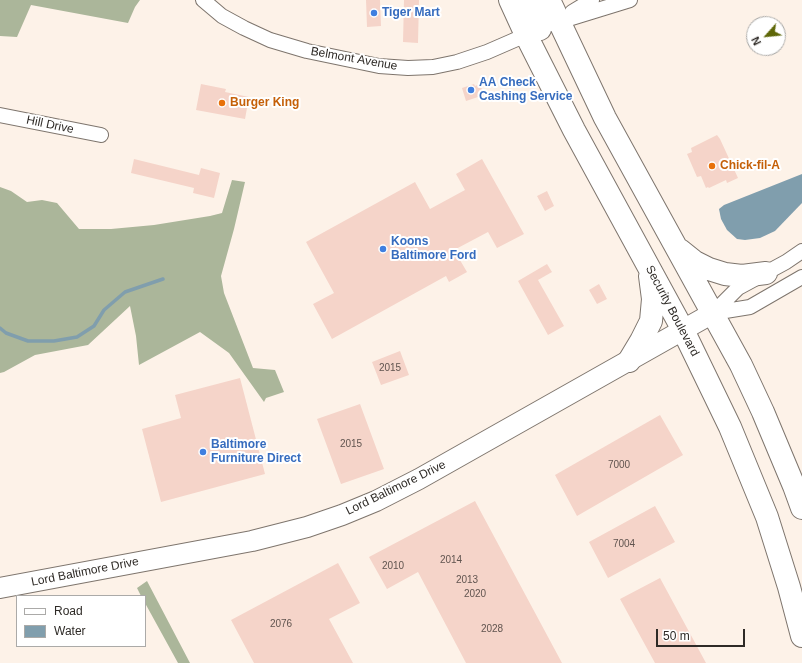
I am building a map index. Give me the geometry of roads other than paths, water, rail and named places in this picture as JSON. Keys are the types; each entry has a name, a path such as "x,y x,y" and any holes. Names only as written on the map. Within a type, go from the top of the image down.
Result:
{"main road":[{"name":"Security Boulevard","path":"510,0 542,28 606,118 741,365 763,412 802,508"},
{"path":"528,0 542,28"},
{"name":"Security Boulevard","path":"549,0 542,28 574,130 683,330 730,427 767,517 789,587 802,636"},
{"path":"674,244 695,262 709,269 725,274 742,276 766,273"},
{"path":"629,360 651,321 653,299 648,267"},
{"name":"Lord Baltimore Drive","path":"0,588 252,541 307,527 342,515 376,501 419,479 713,313"}],"street":[{"name":"Belmont Avenue","path":"203,0 222,16 270,40 307,51 379,66 408,68 433,67 457,62 487,52 542,28 592,0"},
{"name":"Belmont Avenue","path":"542,28 630,0"},
{"name":"Hill Drive","path":"0,114 101,135"},
{"name":"Lord Baltimore Drive","path":"713,313 738,288 802,251"},
{"name":"Lord Baltimore Drive","path":"713,313 750,307 802,276"}],"water":[{"path":"802,174 802,203 775,231 760,238 745,240 737,239 727,230 721,219 719,209 724,205"}],"waterway":[{"path":"0,328 6,333 28,341 54,341 77,337 94,326 104,310 125,292 163,279"}],"place":[{"name":"Tiger Mart","path":"374,13"},
{"name":"AA Check Cashing Service","path":"471,90"},
{"name":"Burger King","path":"222,103"},
{"name":"Chick-fil-A","path":"712,166"},
{"name":"Koons Baltimore Ford","path":"383,249"},
{"name":"Baltimore Furniture Direct","path":"203,452"}]}
